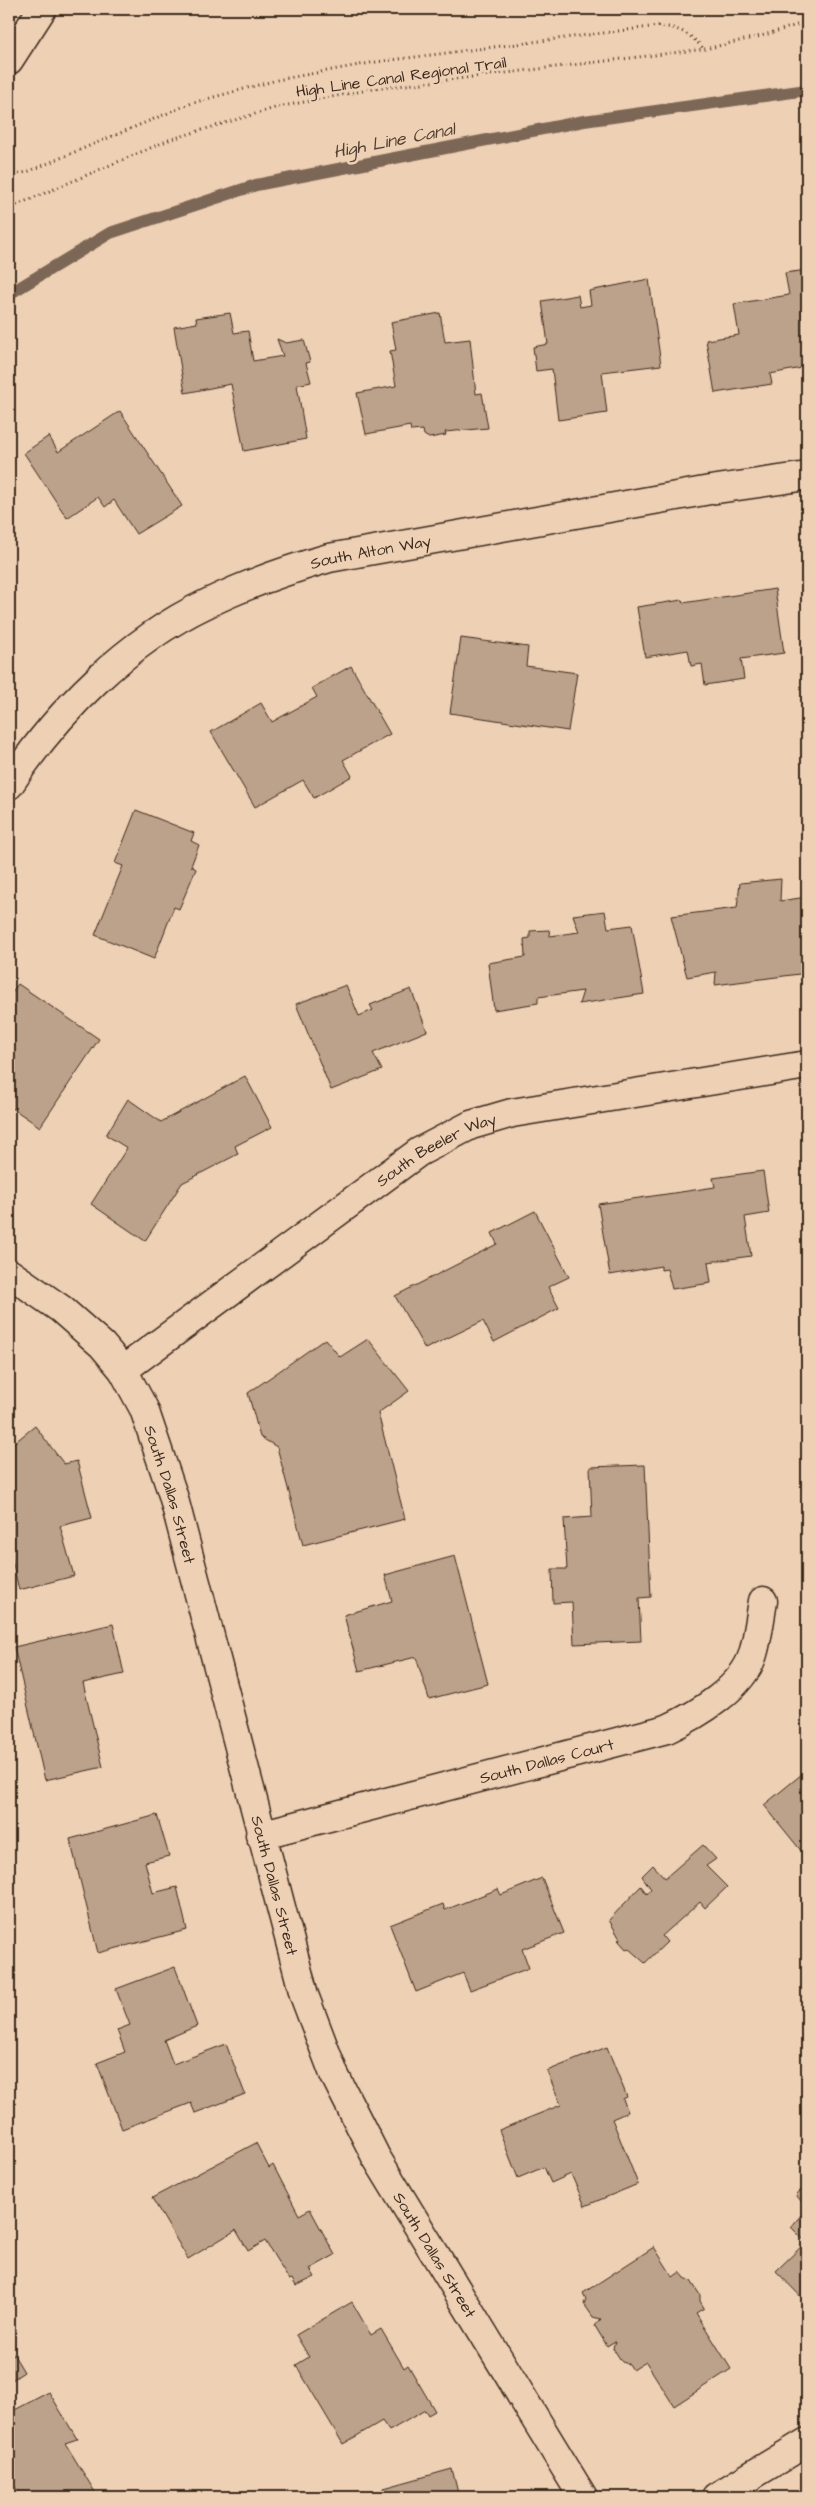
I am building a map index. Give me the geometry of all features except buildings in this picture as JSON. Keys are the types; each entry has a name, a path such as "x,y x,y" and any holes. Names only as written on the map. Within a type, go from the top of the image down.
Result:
{"street":[{"path":"9,60 42,9"},
{"name":"South Alton Way","path":"9,785 34,747 85,691 150,637 206,603 283,571 328,558 700,492 807,476"},
{"name":"South Beeler Way","path":"123,1370 419,1152 450,1134 471,1125 533,1108 807,1065"},
{"name":"South Dallas Street","path":"9,1273 74,1320 102,1345 123,1370 144,1409 173,1495 260,1835 304,1995 334,2074 376,2157 583,2497"},
{"name":"South Dallas Court","path":"260,1835 667,1729 712,1704 734,1684 752,1656 763,1601"},
{"path":"716,2497 807,2442"}],"path":[{"name":"High Line Canal Regional Trail","path":"12,207 169,140 278,107 373,89 704,49 761,36 807,22"},
{"path":"9,176 27,172 192,103 234,90 316,72 376,62 658,26 680,29 688,33 704,49"}],"waterway":[{"name":"High Line Canal","path":"9,294 110,233 256,185 584,121 807,90"}]}
